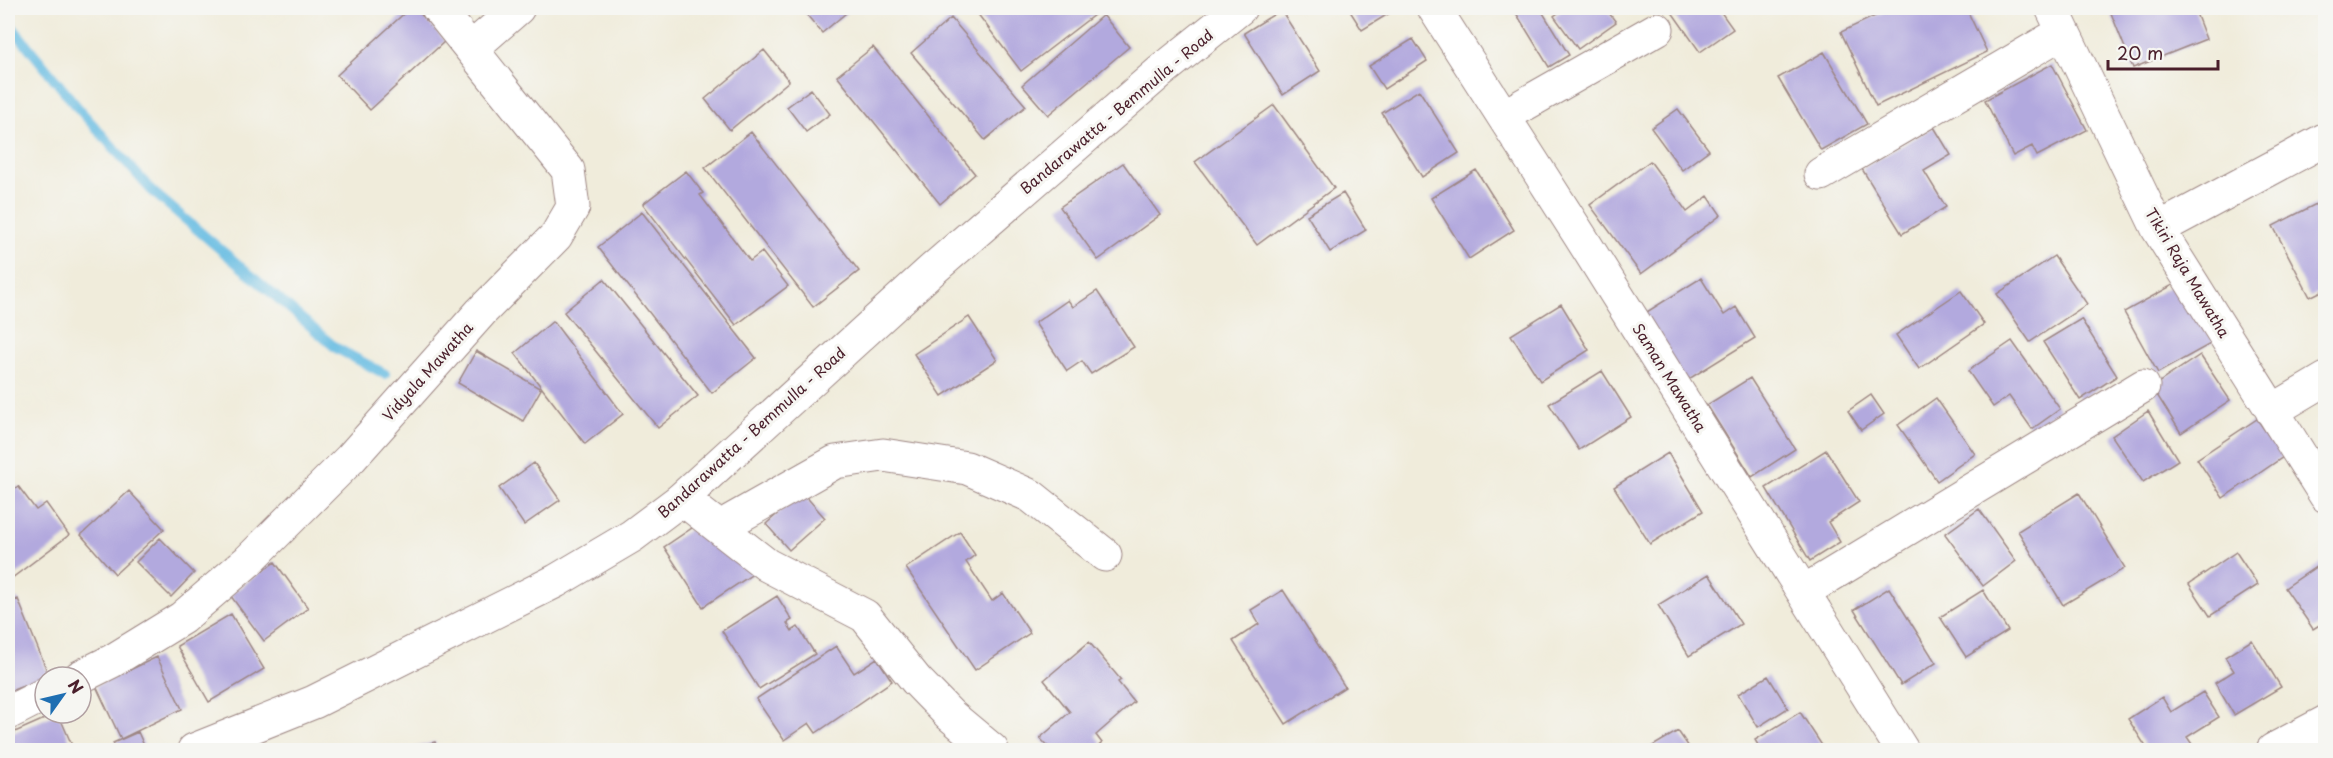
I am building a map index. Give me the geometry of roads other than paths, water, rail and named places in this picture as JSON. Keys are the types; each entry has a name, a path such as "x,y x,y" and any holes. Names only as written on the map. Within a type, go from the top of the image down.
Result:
{"street":[{"name":"Vidyala Mawatha","path":"93,670 182,618 248,561 351,458 481,312 556,236 573,207 568,170 438,8"},
{"path":"471,49 518,8"},
{"name":"Bandarawatta - Bemmulla - Road","path":"194,750 314,702 556,581 632,536 680,500 932,270 1160,72 1239,8"},
{"name":"Saman Mawatha","path":"1434,8 1902,750"},
{"path":"1821,174 2057,20"},
{"name":"Tikiri Raja Mawatha","path":"2057,20 2158,229 2325,496"},
{"path":"1504,116 1657,29"},
{"path":"2158,229 2325,140"},
{"path":"2272,411 2325,379"},
{"path":"1803,592 2143,386"},
{"path":"720,527 835,462 884,454 967,468 1030,496 1105,555"},
{"path":"680,500 720,527 766,565 865,616 916,680 950,714 992,750"},
{"path":"8,713 33,700"},
{"path":"2273,750 2325,722"}],"waterway":[{"path":"8,22 78,108 152,191 336,348 385,374"}]}
